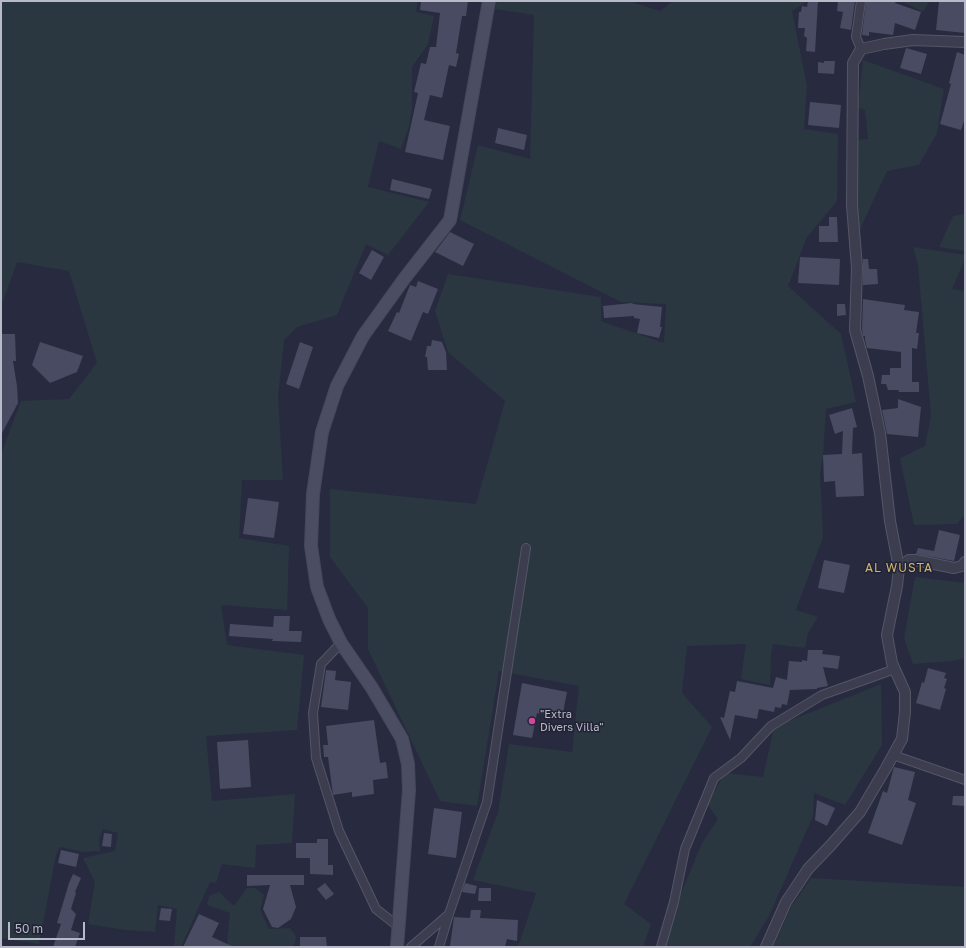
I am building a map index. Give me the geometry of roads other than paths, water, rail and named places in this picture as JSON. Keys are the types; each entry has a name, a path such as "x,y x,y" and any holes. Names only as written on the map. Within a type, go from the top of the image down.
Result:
{"main road":[{"path":"398,947 398,927 409,790 408,764 402,739 372,688 341,643 329,619 317,587 311,546 313,494 322,432 338,386 363,336 404,279 450,220 489,1"}],"street":[{"path":"861,1 856,37 861,49"},
{"path":"766,947 786,902 808,869 860,812 902,739 905,712 905,692 892,663 887,635 897,586 899,568 890,521 880,433 868,376 855,330 857,268 852,205 853,63 861,49 884,44 913,40 965,42"},
{"path":"439,947 487,802 526,548"},
{"path":"899,568 909,560 954,568 962,566 965,562"},
{"path":"341,643 321,664 313,713 316,758 339,831 376,909 398,927"},
{"path":"661,947 674,902 685,849 714,778 741,758 771,726 815,699 822,695 895,669"},
{"path":"893,755 965,780"},
{"path":"411,947 449,914"}],"place":[{"name":"\"Extra Divers Villa\"","path":"532,721"}],"district":[{"name":"AL WUSTA","path":"899,568"}]}
